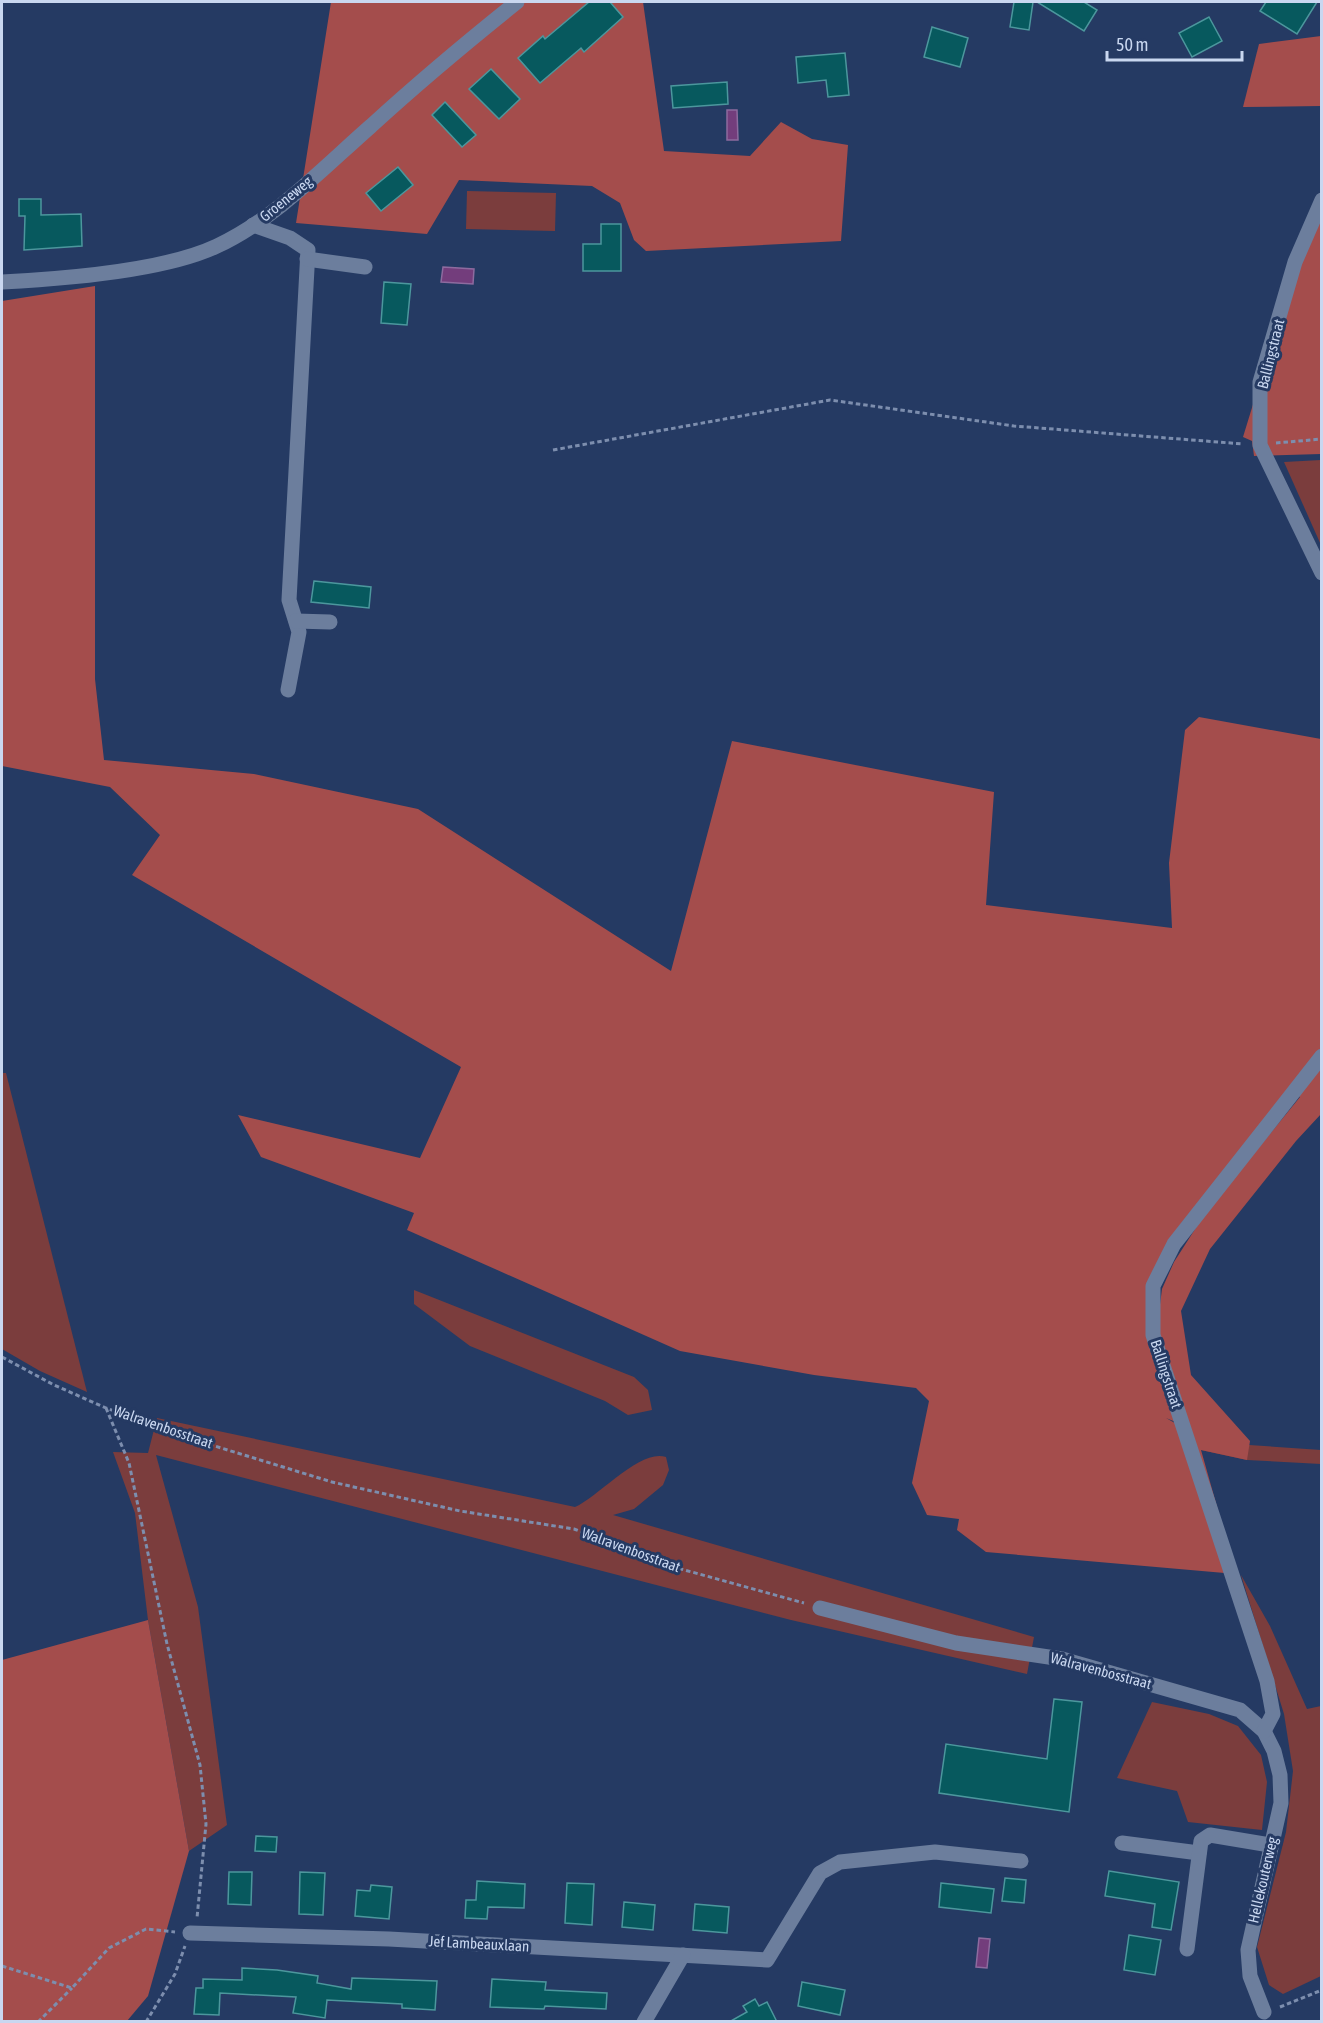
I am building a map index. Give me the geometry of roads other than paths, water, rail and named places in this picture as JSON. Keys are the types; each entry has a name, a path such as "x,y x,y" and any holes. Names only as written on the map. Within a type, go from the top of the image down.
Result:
{"street":[{"name":"Groeneweg","path":"2,282 127,269 184,259 216,247 253,225 316,175 437,66 516,2"},
{"name":"Ballingstraat","path":"1322,200 1295,262 1260,382 1260,445 1322,573"},
{"path":"253,225 290,238 308,250 290,600 299,632 288,690"},
{"path":"307,259 365,267"},
{"path":"296,621 330,622"},
{"name":"Ballingstraat","path":"1264,1731 1273,1714 1267,1681 1153,1335 1153,1286 1174,1244 1322,1056"},
{"name":"Walravenbosstraat","path":"820,1608 956,1643 1062,1659 1240,1710 1264,1731"},
{"name":"Hellekouterweg","path":"1264,1731 1274,1751 1280,1775 1281,1803 1248,1950 1250,1976 1270,2017"},
{"path":"1187,1949 1201,1841 1210,1835 1270,1845"},
{"path":"1122,1844 1199,1853"},
{"name":"Jef Lambeauxlaan","path":"190,1933 389,1939 767,1960 820,1873 840,1862 935,1852 1021,1861"},
{"path":"644,2022 683,1955"},
{"path":"1250,2022 1270,2017"}]}
